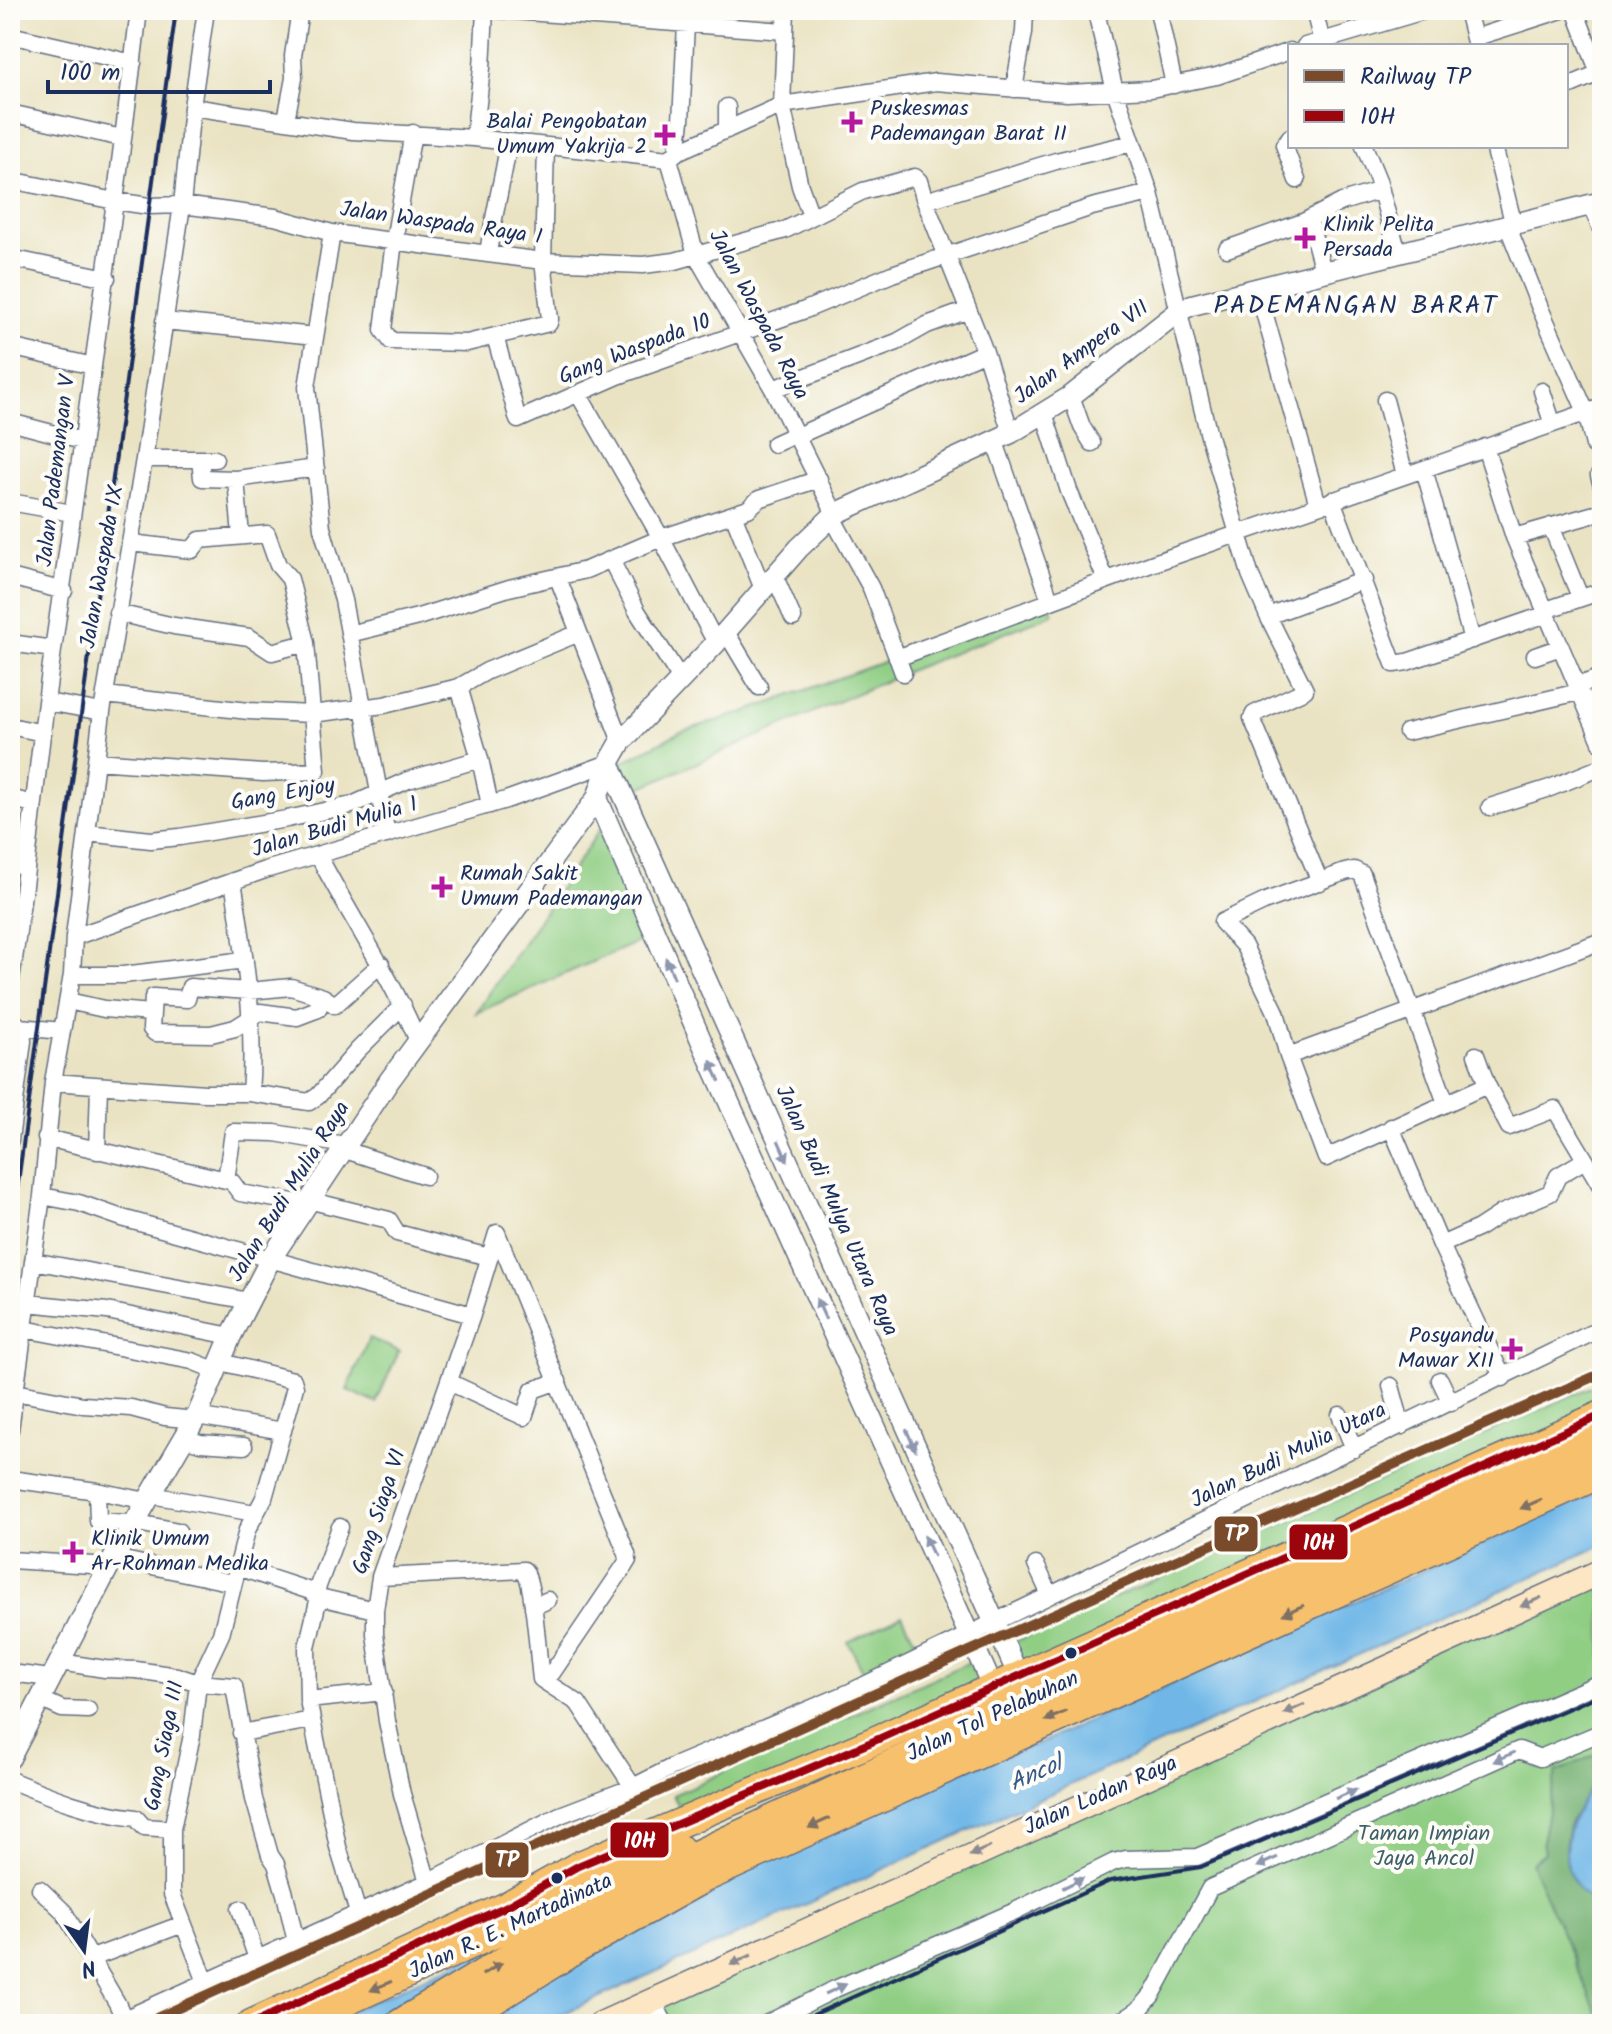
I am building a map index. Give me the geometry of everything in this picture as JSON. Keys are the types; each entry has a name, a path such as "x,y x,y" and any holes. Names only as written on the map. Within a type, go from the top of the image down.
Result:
{"highway":[{"name":"Jalan R. E. Martadinata","path":"251,2024 505,1907 578,1866 1019,1677 1602,1415"},
{"name":"Jalan R. E. Martadinata","path":"297,2024 671,1853 1602,1440"},
{"name":"Jalan Tol Pelabuhan","path":"401,2024 590,1910 685,1861 1112,1663 1602,1446"},
{"name":"Jalan Tol Pelabuhan","path":"453,2024 573,1950 702,1878 1602,1472"}],"main road":[{"name":"Jalan Lodan Raya","path":"601,2024 643,2012 1602,1571"}],"street":[{"name":"Jalan Pademangan V","path":"10,985 18,866 33,804 53,649 64,591 72,513 107,278 139,10"},
{"name":"Jalan Waspada IX","path":"10,1430 42,1196 53,1082 72,975 103,704 182,205 206,10"},
{"path":"286,120 294,78 293,56 300,10"},
{"path":"474,138 485,10"},
{"path":"499,10 785,31"},
{"path":"786,10 782,105 800,186 811,216"},
{"path":"1014,89 1025,10"},
{"path":"1032,10 1100,11 1115,91 1150,193 1209,436 1237,534 1256,591 1305,690 1252,718 1320,882"},
{"path":"1158,10 1174,85"},
{"path":"1314,10 1316,44 1427,10"},
{"path":"1467,10 1475,42 1562,10"},
{"path":"1568,86 1600,71 1595,44 1575,10"},
{"path":"673,156 681,121 686,25"},
{"path":"10,35 133,63"},
{"path":"192,107 353,131 413,133 673,156 782,105 936,82 1067,93 1174,85 1217,76 1288,52"},
{"path":"727,107 727,130"},
{"path":"10,113 122,138"},
{"path":"413,133 394,241 383,330 391,341 467,343 550,322 543,261 546,146"},
{"path":"1288,140 1284,145 1297,180"},
{"path":"488,254 495,200 509,141"},
{"path":"1132,143 1056,161 925,201 985,352 1003,437 1050,600 1594,409"},
{"path":"1365,148 1381,190 1398,253"},
{"path":"1494,148 1511,226 1540,308 1594,409 1595,447 1602,446"},
{"name":"Jalan Waspada Raya","path":"673,156 696,255 773,389 819,479 871,588 900,666 1050,600"},
{"name":"Jalan Waspada Raya I","path":"10,180 115,201 149,206 182,205 275,217 332,233 488,254 543,261 643,265 696,255 785,230 863,191 915,177 925,201"},
{"path":"1227,249 1309,219 1342,202 1381,190"},
{"name":"Gang Waspada 10","path":"495,336 518,420 618,376 742,333 892,274 1092,207 1150,193"},
{"path":"1597,204 1602,231"},
{"name":"Jalan Ampera VII","path":"609,763 621,742 682,681 799,548 834,515 1003,437 1044,413 1071,396 1179,311 1257,287 1597,204"},
{"path":"1309,219 1323,271"},
{"path":"332,233 307,387 322,528 343,600 387,835"},
{"path":"10,258 107,278"},
{"path":"1257,287 1325,502 1364,580 1394,664 1472,640 1602,591"},
{"path":"773,389 897,342 927,325 968,310"},
{"path":"164,321 315,336"},
{"path":"10,347 93,366"},
{"path":"774,444 985,352"},
{"path":"1542,391 1552,422"},
{"path":"579,395 721,638 759,687"},
{"path":"1071,396 1082,427 1092,443"},
{"path":"1385,400 1405,475"},
{"path":"1044,413 1069,491 1106,580"},
{"path":"10,422 82,441"},
{"path":"1485,447 1514,537 1602,744"},
{"path":"144,459 208,459 202,478 236,479 316,468"},
{"path":"1424,469 1472,640"},
{"path":"1602,474 1599,476 1602,486"},
{"path":"236,479 241,536"},
{"path":"349,634 418,617 509,588 558,578 611,560 661,538 748,509 759,499 819,479"},
{"path":"10,502 72,513"},
{"path":"1514,537 1602,512"},
{"path":"733,514 769,583 793,618"},
{"path":"1551,526 1580,597"},
{"path":"96,761 263,773 317,771 306,643 290,579 278,565 267,534 200,540 192,550 130,543"},
{"path":"611,560 637,611 682,681"},
{"path":"10,577 64,591"},
{"path":"558,578 621,742"},
{"path":"1268,616 1364,580"},
{"path":"117,613 174,626 249,637 272,652 306,643"},
{"path":"47,702 311,714 384,705 459,687 487,671 579,633"},
{"path":"10,643 53,649"},
{"path":"1535,656 1561,647"},
{"path":"1407,732 1578,689 1602,677"},
{"path":"459,687 490,805"},
{"path":"10,726 43,733"},
{"name":"Gang Enjoy","path":"87,833 151,840 180,837 352,805 408,780 480,759"},
{"name":"Jalan Budi Mulia Raya","path":"10,1758 111,1562 196,1418 231,1336 270,1260 306,1202 418,1041 597,798 609,763"},
{"name":"Jalan Budi Mulia 1","path":"74,937 233,881 490,805 609,763"},
{"name":"Jalan Budi Mulya Utara Raya","path":"609,763 1019,1677"},
{"path":"1490,807 1602,767"},
{"path":"10,798 33,804"},
{"path":"597,798 701,1040 993,1688"},
{"path":"318,855 347,910 381,964 418,1041"},
{"path":"1446,1103 1362,874 1354,870 1266,901 1222,922 1244,946 1276,1012 1288,1056 1324,1156 1329,1157 1487,1085"},
{"path":"233,881 249,991 253,1056 250,1093"},
{"path":"1288,1056 1602,941"},
{"path":"72,975 123,975 245,960"},
{"path":"323,997 318,1009 300,1017 260,1012 235,1028 211,1034 155,1033 151,1029 152,998 187,999 190,987 249,991 291,987 323,997 334,1005 381,964"},
{"path":"68,1001 104,1009 151,1013"},
{"path":"53,1082 205,1093 250,1093 309,1102 403,1005"},
{"path":"15,1023 62,1031"},
{"path":"10,1140 23,1041 15,1023"},
{"path":"701,1040 729,1028"},
{"path":"1476,1055 1487,1085 1509,1127 1555,1109 1602,1188"},
{"path":"97,1151 99,1086"},
{"path":"1391,1127 1441,1245 1503,1378"},
{"path":"226,1180 233,1132 275,1133 344,1147 425,1176"},
{"path":"46,1138 226,1180 232,1182 241,1193 306,1202 389,1220 397,1233 489,1257 499,1233 628,1560 552,1673 541,1679"},
{"path":"1441,1245 1479,1228 1502,1213 1550,1193 1558,1176 1585,1160"},
{"path":"42,1196 79,1203 122,1218 472,1315"},
{"name":"Gang Siaga VI","path":"428,1882 395,1767 375,1634 375,1610 380,1577 472,1315 489,1257"},
{"path":"33,1261 249,1301"},
{"path":"27,1303 107,1311 231,1336"},
{"name":"Jalan Budi Mulia Utara","path":"118,2022 428,1882 560,1815 633,1787 674,1766 848,1693 1602,1328"},
{"path":"24,1329 219,1366"},
{"name":"Gang Siaga III","path":"206,1982 172,1894 172,1829 192,1735 198,1683 221,1634 247,1530 264,1498 295,1387 293,1380 250,1367 219,1366"},
{"path":"1440,1380 1451,1403"},
{"path":"449,1382 524,1417 533,1390 558,1381"},
{"path":"1391,1386 1402,1426"},
{"path":"15,1392 83,1405 131,1408 165,1417 196,1418 283,1431"},
{"path":"870,1415 895,1405"},
{"path":"1340,1415 1354,1449"},
{"path":"184,1438 200,1443 244,1446"},
{"path":"10,1479 255,1513"},
{"path":"97,1491 98,1521 178,1531"},
{"path":"340,1527 317,1596 307,1647 308,1700 338,1847 358,1913"},
{"path":"10,1560 111,1562 235,1575 375,1610"},
{"path":"1036,1565 1050,1595"},
{"path":"943,1577 968,1566"},
{"path":"380,1577 524,1570 540,1603 541,1679"},
{"path":"10,1673 55,1670 177,1676 198,1683 234,1686 254,1799 285,1894 296,1942"},
{"path":"541,1679 578,1703 633,1787"},
{"path":"766,2024 835,1989 1013,1912 1114,1862 1197,1857 1602,1682"},
{"path":"308,1700 384,1692"},
{"path":"40,1699 62,1709 88,1710"},
{"path":"241,1733 311,1720"},
{"path":"1117,2024 1141,2008 1152,1995 1210,1888 1519,1750 1540,1758 1602,1732"},
{"path":"10,1780 69,1804 114,1816 136,1818 144,1827 172,1829"},
{"path":"40,1889 64,1912 92,1958 118,2022"},
{"path":"240,1909 257,1959"},
{"path":"92,1958 183,1924"},
{"path":"643,2012 665,2024"}],"green space":[{"path":"1049,602 1053,614 908,671 635,790 621,763 680,732 742,713"},
{"path":"600,829 649,937 476,1013"},
{"path":"369,1338 399,1351 376,1403 347,1390"},
{"path":"1602,1382 1602,1415 1019,1677 1005,1646"},
{"name":"Taman Impian Jaya Ancol","path":"1602,1572 1602,2024 601,2024"},
{"path":"902,1615 917,1644 863,1671 848,1642"},
{"path":"978,1658 993,1688 688,1824 673,1795"},
{"path":"1602,1752 1602,1773 1569,1825 1566,1842 1567,1860 1598,1906 1602,1906 1602,2024 1531,1863 1544,1853 1542,1841 1556,1772"}],"water":[{"name":"Ancol","path":"1602,1490 1602,1545 540,2024 323,2024 552,1919 1042,1742"},
{"path":"1602,1773 1602,1905 1598,1906 1581,1892 1571,1876 1566,1859 1572,1823"}],"railway":[{"path":"10,1242 176,10"},
{"path":"793,2024 1110,1881 1201,1867 1602,1694"}],"rail line":[{"name":"TP","path":"143,2024 974,1649 1602,1373"}],"transit line":[{"name":"10H","path":"251,2024 505,1907 578,1866 874,1741 1602,1415"}],"place":[{"name":"Puskesmas Pademangan Barat II","path":"852,122"},
{"name":"Balai Pengobatan Umum Yakrija 2","path":"665,135"},
{"name":"Klinik Pelita Persada","path":"1305,238"},
{"name":"Rumah Sakit Umum Pademangan","path":"442,887"},
{"name":"Posyandu Mawar XII","path":"1512,1349"},
{"name":"Klinik Umum Ar-Rohman Medika","path":"73,1552"}],"district":[{"name":"PADEMANGAN BARAT","path":"1356,306"}]}
